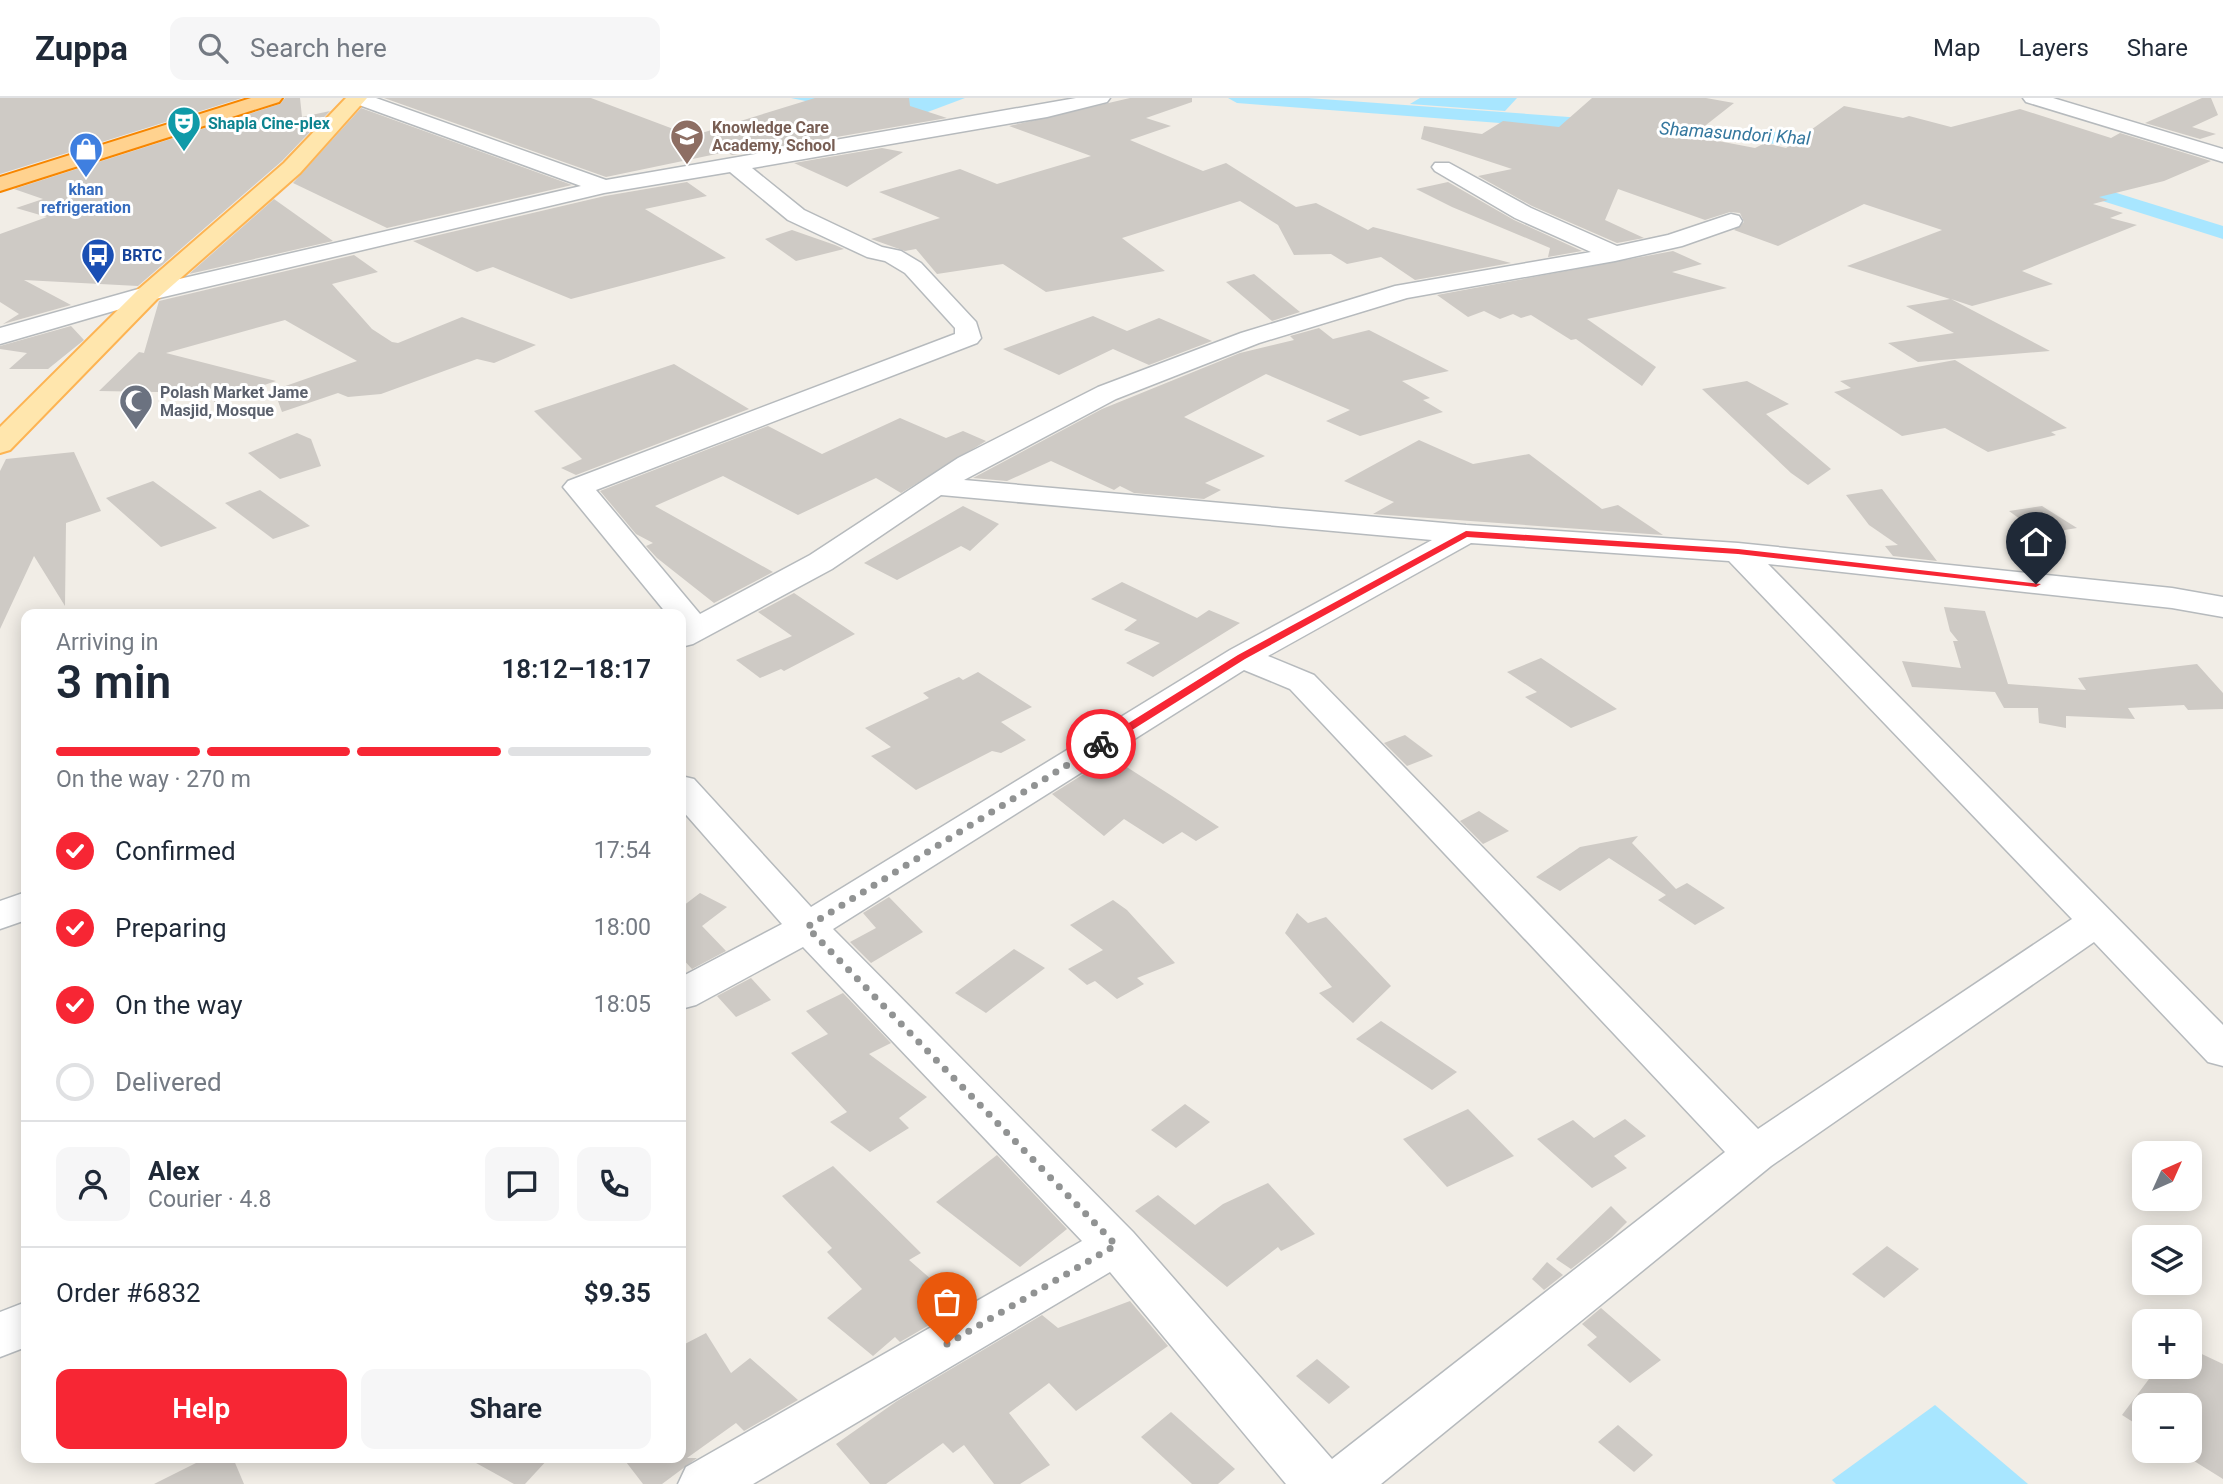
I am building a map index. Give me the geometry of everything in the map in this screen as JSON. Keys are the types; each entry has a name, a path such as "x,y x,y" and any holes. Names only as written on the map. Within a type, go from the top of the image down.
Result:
{"highway":[{"path":"0,184 272,98"}],"main road":[{"path":"0,444 149,293 292,168 357,98"}],"street":[{"path":"357,98 604,187"},
{"path":"0,336 149,293 604,187 1046,111 1100,98"},
{"path":"2033,98 2223,156"},
{"path":"670,609 578,487 968,338 967,327 913,268 893,256 875,252 796,215 734,164"},
{"path":"1442,167 1523,214 1615,254"},
{"path":"688,633 821,562 968,464 1107,393 1250,338 1404,291 1549,268 1674,242 1731,221"},
{"path":"936,485 1466,534 1738,552 2172,598 2223,607"},
{"path":"686,992 807,927 1242,657 1466,534"},
{"path":"1738,552 2223,1051"},
{"path":"1242,657 1301,682 1755,1154"},
{"path":"686,793 807,927 1116,1245 1319,1484"},
{"path":"0,916 21,907"},
{"path":"1341,1484 1755,1154 2097,921"},
{"path":"705,1484 1116,1245"},
{"path":"0,1336 21,1326"}],"water":[{"path":"791,98 965,98 925,113 820,104"},
{"path":"1420,98 1517,98 1505,111 1410,104"},
{"path":"1935,1405 2028,1484 1836,1484 1832,1480"}],"building":[{"path":"0,98 242,98 0,174"},
{"path":"285,98 300,98 302,117 330,111 282,161 138,286 24,280 71,305 3,324 19,314 0,302 0,234 47,217 16,208 43,199 14,189 280,104"},
{"path":"384,98 591,98 692,136 815,98 909,98 910,106 947,118 732,155 726,152 606,177"},
{"path":"1130,98 1192,98 1192,102 1146,118 1171,126 1130,140 1203,171 1226,163 1296,207 1316,203 1368,230 1373,227 1511,263 1415,280 1381,257 1347,264 1331,254 1294,255 1278,225 1240,201 1122,238 1165,271 1046,292 1003,264 937,274 916,249 905,251 871,239 940,218 879,192 960,169 997,184 1091,156 1009,126"},
{"path":"1592,98 1706,98 1734,103 1692,136 1755,148 1765,143 1786,148 1844,106 1903,118 1909,116 1951,127 2020,109 2111,138 2120,133 2211,161 2164,181 2099,197 2108,200 2093,204 2123,213 2110,218 2137,225 2022,271 2053,284 1972,306 1951,299 2050,351 1918,362 1888,343 1954,333 1906,306 1950,299 1847,266 1942,230 1864,204 1778,246 1734,230 1744,222 1740,213 1730,212 1705,220 1618,189 1605,220 1644,238 1617,243 1532,206 1478,176 1512,169 1421,139 1424,126 1482,134 1503,121 1559,127"},
{"path":"2202,98 2211,98 2218,115 2192,127 2216,134 2200,139 2145,123"},
{"path":"361,108 572,185 387,228 293,183"},
{"path":"882,148 903,152 847,187 794,163"},
{"path":"687,182 707,196 645,209 726,258 571,299 493,267 477,272 413,241 605,196"},
{"path":"1448,182 1514,220 1582,251 1548,257 1550,248 1416,189"},
{"path":"274,199 333,241 189,274"},
{"path":"792,230 844,249 796,261 765,239"},
{"path":"1673,251 1702,264 1672,272 1727,288 1587,319 1656,367 1642,386 1576,339 1571,340 1531,315 1521,318 1513,314 1500,319 1484,311 1468,317 1437,295"},
{"path":"354,255 378,272 332,284 372,329 392,342 398,343 462,317 536,345 494,363 477,359 381,394 348,397 338,393 282,412 274,390 357,361 285,320 166,353 276,381 214,402 213,393 99,391 139,352 144,353 159,301"},
{"path":"1254,274 1300,312 1272,321 1226,282"},
{"path":"1093,316 1127,331 1159,318 1212,341 1149,365 1113,349 1059,375 1003,349"},
{"path":"71,326 84,340 48,369 9,369 27,353 0,349 0,346"},
{"path":"1319,328 1333,339 1369,330 1449,371 1402,381 1430,398 1423,400 1443,412 1360,436 1326,421 1350,410 1266,374 1184,417 1265,456 1205,483 1221,490 1204,499 1134,493 1120,486 1114,490 1051,461 1007,481 973,478 1102,409 1240,353 1294,340 1290,336"},
{"path":"1955,360 2067,428 2051,432 2056,435 1988,452 1945,428 1902,436 1834,392 1851,388 1840,381"},
{"path":"674,364 749,409 576,475 561,468 582,459 534,411"},
{"path":"1747,381 1789,404 1766,414 1831,469 1808,485 1791,473 1702,389"},
{"path":"900,418 946,438 963,431 986,441 901,493 876,478 798,515 723,476 655,506 773,572 714,603 657,558 646,546 653,543 636,534 600,491 768,426 822,454"},
{"path":"297,433 311,439 321,466 280,479 248,453"},
{"path":"1419,440 1473,464 1529,454 1602,509 1618,505 1663,535 1373,514 1394,502 1344,481"},
{"path":"74,452 101,511 66,523 65,606 34,556 0,629 0,471 6,459"},
{"path":"153,481 217,528 161,547 106,498"},
{"path":"1882,489 1937,561 1893,556 1885,546 1898,545 1869,525 1846,495"},
{"path":"260,490 310,526 273,539 225,503"},
{"path":"963,506 999,524 970,551 961,546 897,580 864,563"},
{"path":"2042,506 2077,528 2040,534 2009,511"},
{"path":"1122,582 1197,618 1209,610 1240,623 1153,677 1126,663 1160,643 1124,630 1137,620 1091,599"},
{"path":"794,593 855,634 784,671 781,669 760,678 736,660 792,636 758,612"},
{"path":"1944,607 1985,611 2008,684 2086,690 2078,678 2197,664 2223,693 2223,709 2188,710 2184,705 2128,708 2135,719 2066,716 2066,728 2039,723 2038,708 2004,708 1995,692 1912,687 1902,661 1961,668 1953,641 1958,641 1950,631"},
{"path":"1541,658 1617,709 1571,728 1525,697 1537,692 1507,672"},
{"path":"978,672 1032,707 1001,722 1026,740 1001,753 992,751 916,790 871,756 891,747 865,728 929,698 923,693 959,677 963,680"},
{"path":"1405,735 1433,756 1407,766 1384,743"},
{"path":"1111,757 1219,827 1196,841 1182,832 1163,844 1124,819 1104,836 1052,794"},
{"path":"1479,811 1509,831 1483,844 1460,821"},
{"path":"1638,836 1632,843 1676,889 1687,883 1725,908 1695,925 1658,900 1666,895 1609,858 1560,891 1536,877 1580,847"},
{"path":"700,893 727,907 702,926 726,951 692,969 686,962 686,904"},
{"path":"889,897 923,932 871,963 850,942 876,928 863,913"},
{"path":"1113,900 1127,910 1175,963 1137,978 1144,984 1117,999 1095,981 1087,985 1068,969 1103,950 1070,925"},
{"path":"1297,913 1308,923 1326,917 1391,986 1353,1023 1319,993 1332,987 1285,933"},
{"path":"1014,949 1045,968 986,1013 955,993"},
{"path":"751,978 771,1000 736,1017 717,996"},
{"path":"843,993 891,1043 869,1054 927,1097 899,1118 909,1128 870,1152 830,1122 847,1112 791,1053 828,1034 806,1011"},
{"path":"1381,1021 1457,1072 1432,1090 1356,1039"},
{"path":"1185,1104 1210,1122 1176,1148 1151,1130"},
{"path":"1468,1109 1514,1156 1447,1187 1403,1139"},
{"path":"1625,1119 1646,1136 1614,1156 1627,1168 1592,1188 1537,1139 1573,1120 1594,1138"},
{"path":"997,1155 1067,1229 1020,1267 936,1202"},
{"path":"833,1166 921,1253 909,1260 962,1306 900,1342 895,1337 873,1356 827,1318 862,1289 827,1252 832,1248 782,1196"},
{"path":"1268,1183 1315,1234 1281,1251 1278,1247 1227,1287 1135,1211 1158,1195 1195,1225 1223,1204"},
{"path":"1611,1206 1627,1222 1612,1237 1571,1269 1556,1259"},
{"path":"1887,1246 1919,1269 1884,1298 1852,1274"},
{"path":"1547,1262 1563,1275 1544,1290 1532,1279"},
{"path":"1130,1301 1168,1346 1076,1411 1049,1383 1009,1413 1050,1465 1020,1484 994,1484 964,1445 953,1453 943,1443 886,1484 870,1484 836,1444 897,1401 1042,1315 1058,1328"},
{"path":"1601,1308 1661,1360 1630,1383 1587,1345 1597,1337 1582,1324"},
{"path":"706,1333 731,1373 750,1358 798,1400 744,1431 736,1423 687,1458 697,1458 662,1484 643,1484 627,1463 686,1463 686,1343"},
{"path":"2202,1354 2223,1364 2223,1479 2197,1463 2202,1463 2202,1393 2138,1393 2149,1379 2202,1379"},
{"path":"1317,1359 1350,1387 1329,1404 1296,1376"},
{"path":"2132,1402 2132,1421 2122,1415"},
{"path":"1171,1412 1235,1469 1218,1484 1192,1484 1141,1437"},
{"path":"1618,1425 1653,1455 1634,1472 1598,1442"},
{"path":"196,1463 235,1463 244,1484 154,1484"},
{"path":"476,1463 544,1463 525,1484 514,1484"}],"waterway":[{"name":"Shamasundori Khal","path":"1237,98 1844,143"},
{"name":"Shamasundori Khal","path":"2062,182 2223,233"}],"way so far":[{"path":"947,1344 1116,1245 807,927 1101,744"}],"place":[{"name":"Shapla Cine-plex","path":"184,153"},
{"name":"Knowledge Care Academy, School","path":"687,166"},
{"name":"khan refrigeration","path":"86,179"},
{"name":"BRTC","path":"98,285"},
{"name":"Polash Market Jame Masjid, Mosque","path":"136,431"}],"route":[{"path":"1101,744 1242,657 1466,534 1738,552 2036,584"}]}
